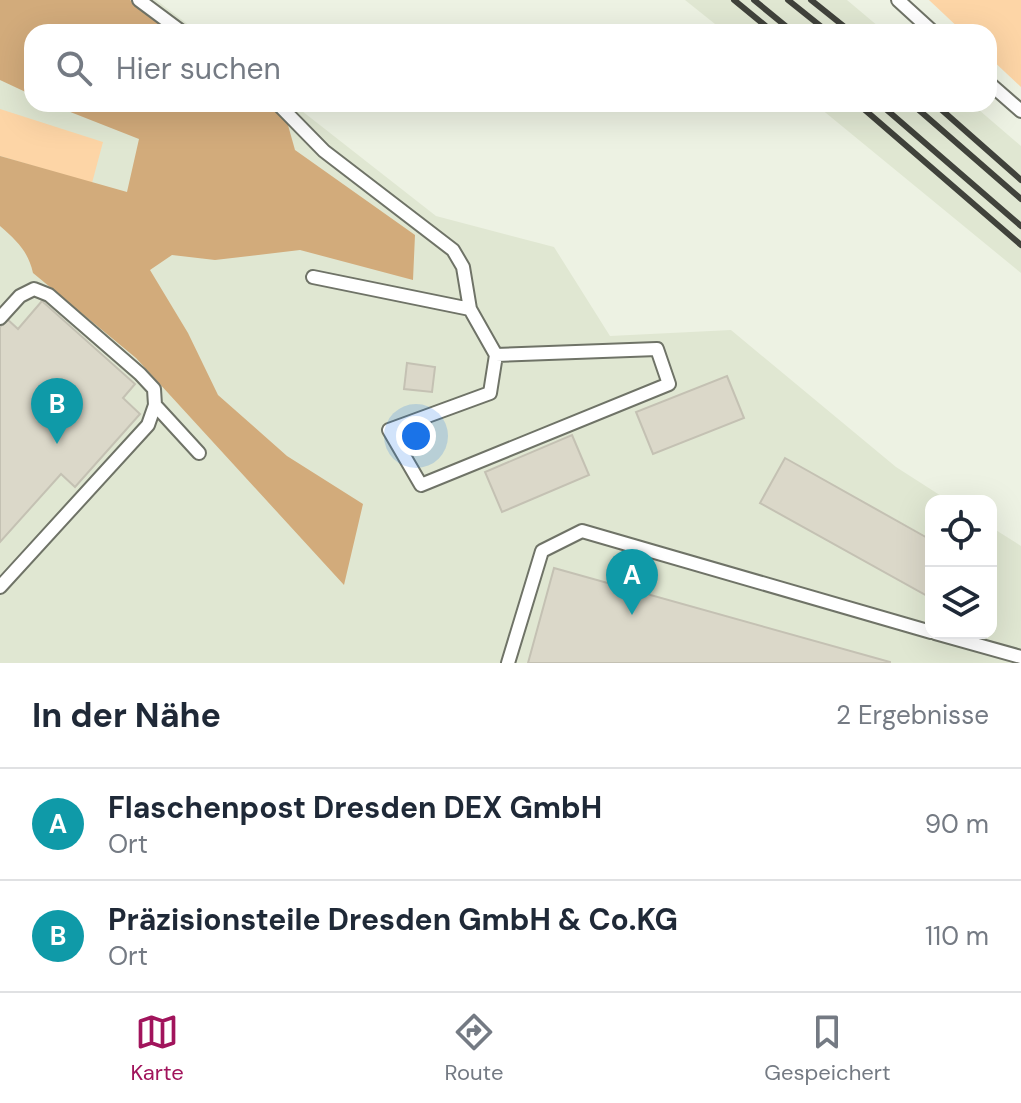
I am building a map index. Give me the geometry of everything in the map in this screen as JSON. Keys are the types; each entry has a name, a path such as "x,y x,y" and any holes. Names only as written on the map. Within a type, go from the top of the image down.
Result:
{"lane":[{"path":"139,0 171,24"},
{"path":"898,0 924,24"},
{"path":"997,90 1021,111"},
{"path":"286,112 324,151 453,250 463,267 470,309 496,355 490,393 389,430 421,485 669,384 657,349 496,355"},
{"path":"313,277 470,309"},
{"path":"0,318 20,296 34,289 49,295 140,374 154,389 155,405 148,425 0,587"},
{"path":"155,405 199,453"},
{"path":"508,663 542,551 582,531 925,630"},
{"path":"958,639 1021,657"}],"shaded area":[{"path":"0,0 156,0 188,24 24,24 24,112 303,112 436,216 554,247 610,336 731,330 896,467 940,495 925,495 925,639 997,639 997,531 1021,546 1021,663 0,663"},
{"path":"0,0 130,0 162,24 24,24 24,91 0,80"},
{"path":"685,0 847,0 876,24 715,24"},
{"path":"929,0 1021,0 1021,87 997,64 997,24 954,24"},
{"path":"0,109 103,142 92,183 0,156"},
{"path":"70,112 278,112 286,118 295,150 415,235 413,280 300,250 215,260 172,255 150,270 188,333 218,395 287,456 363,504 344,585 136,358 33,273 21,247 0,226 0,156 127,192 139,139"},
{"path":"825,112 981,112 1021,146 1021,273"}],"building":[{"path":"42,301 135,384 123,398 140,414 75,487 61,474 0,542 0,327 7,319 18,329"},
{"path":"407,363 435,367 432,392 404,389"},
{"path":"727,376 744,418 653,454 636,412"},
{"path":"572,435 589,475 502,512 485,472"},
{"path":"785,458 925,537 925,595 760,503"},
{"path":"554,568 890,662 890,663 528,663"}],"railway":[{"path":"734,0 763,24"},
{"path":"754,0 783,24"},
{"path":"788,0 818,24"},
{"path":"811,0 841,24"},
{"path":"867,112 1021,245"},
{"path":"889,112 1021,226"},
{"path":"921,112 1021,199"},
{"path":"944,112 1021,180"}],"place":[{"name":"Präzisionsteile Dresden GmbH & Co.KG","path":"57,444"},
{"name":"Flaschenpost Dresden DEX GmbH","path":"632,615"}]}
